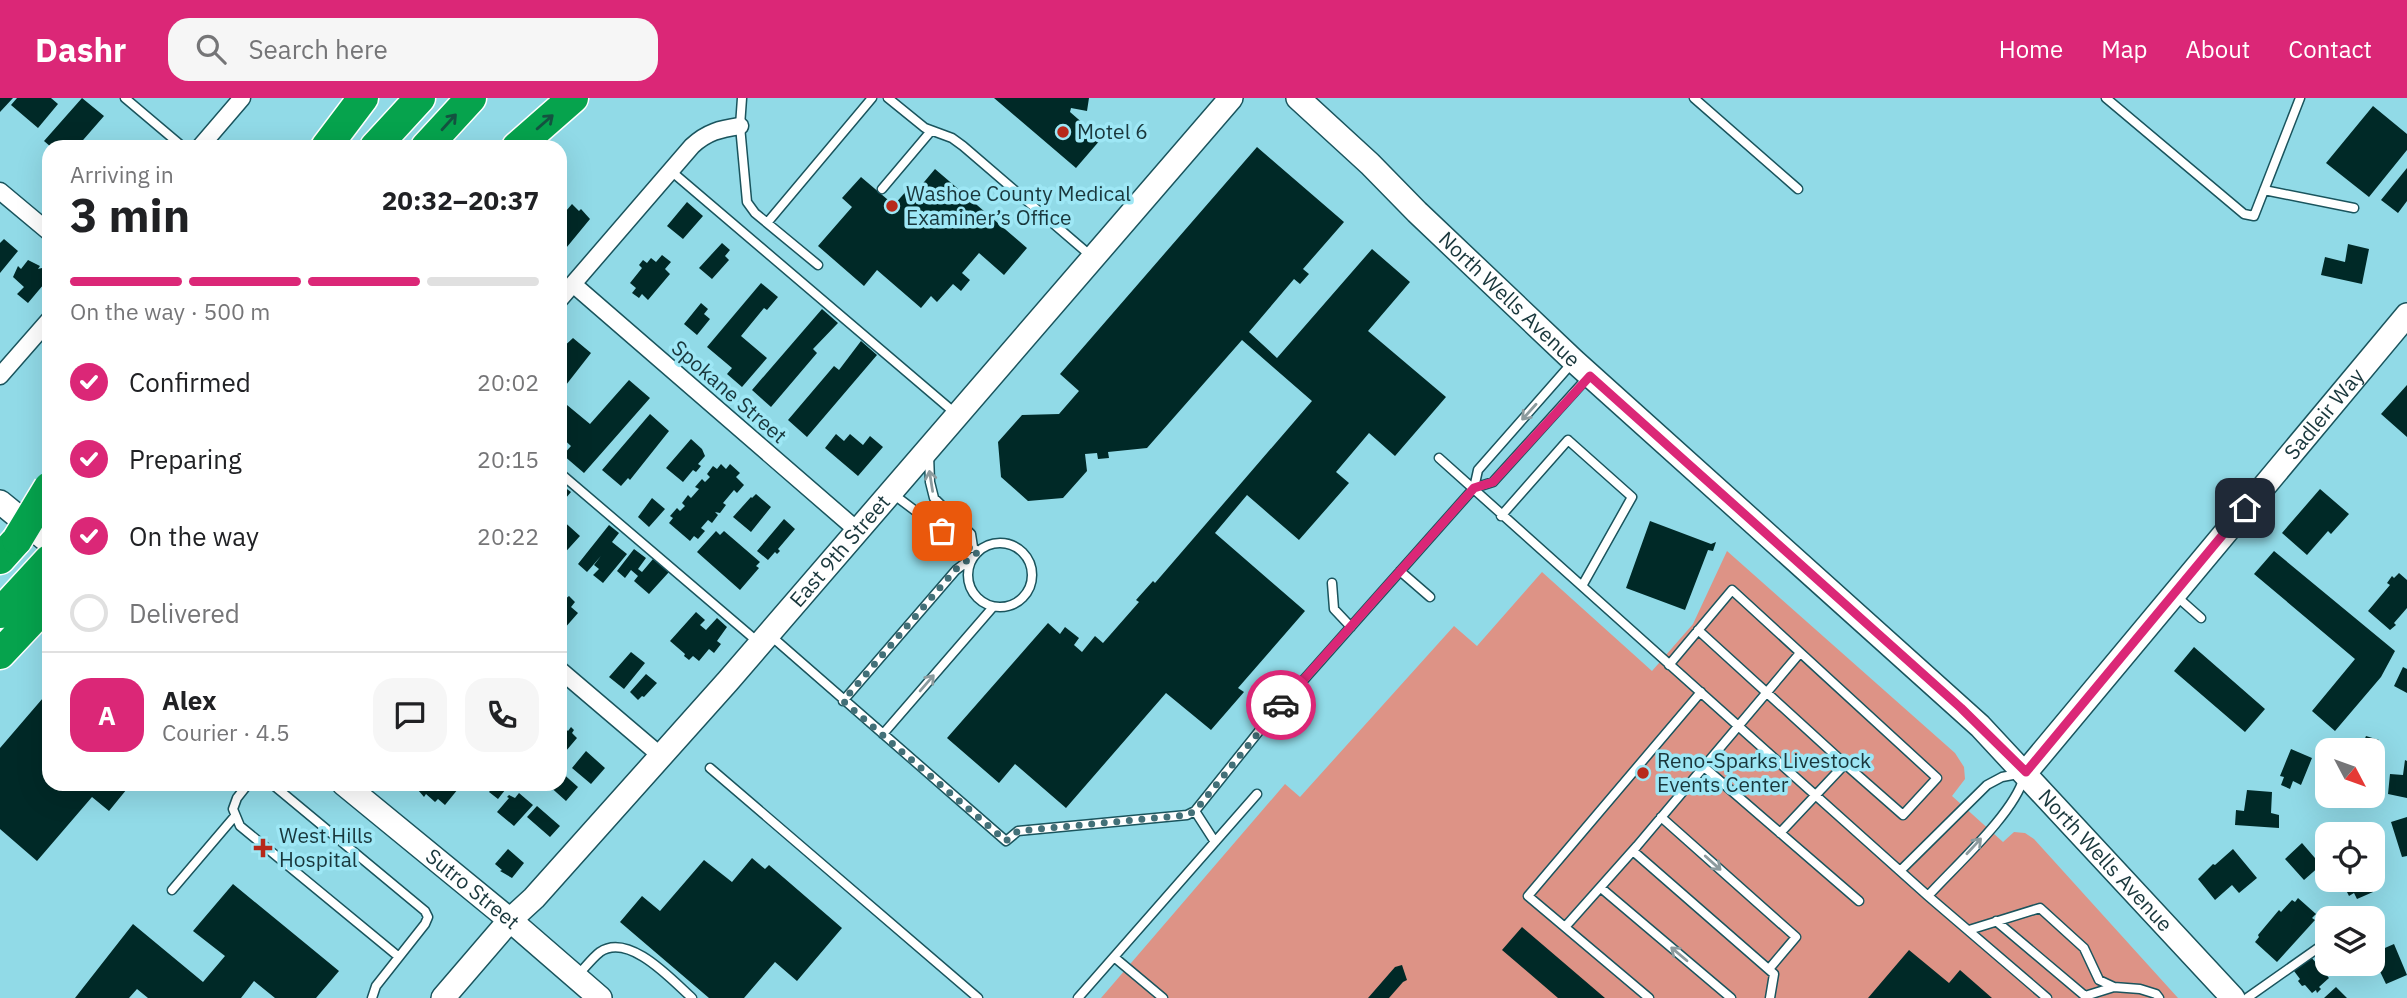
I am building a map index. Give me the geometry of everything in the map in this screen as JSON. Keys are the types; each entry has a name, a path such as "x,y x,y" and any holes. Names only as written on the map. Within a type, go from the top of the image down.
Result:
{"highway":[{"path":"331,140 363,98"},
{"path":"381,140 420,98"},
{"path":"432,140 471,98"},
{"path":"525,140 573,98"},
{"path":"8,550 42,497"},
{"path":"8,550 42,513"},
{"path":"0,654 42,573"}],"street":[{"path":"206,140 242,98"},
{"name":"East 9th Street","path":"443,998 764,639 1231,98"},
{"name":"North Wells Avenue","path":"1298,98 1370,163 1417,212 1582,368 1961,708 2026,772 2233,998"},
{"path":"567,291 703,136 713,130 740,126"},
{"path":"0,191 42,226"},
{"name":"Spokane Street","path":"573,284 858,531"},
{"name":"Sadleir Way","path":"2026,772 2407,315"},
{"path":"0,376 42,328"},
{"path":"0,502 42,535"},
{"path":"567,676 661,756"},
{"name":"Sutro Street","path":"353,791 600,998"}],"lane":[{"path":"125,98 175,140"},
{"path":"742,98 740,126 747,202 767,223 818,265"},
{"path":"767,223 872,98"},
{"path":"888,98 931,131 952,138 963,146 1093,258"},
{"path":"1695,98 1798,189"},
{"path":"2106,98 2244,215 2254,216 2300,98"},
{"path":"882,189 931,131"},
{"path":"671,171 957,415"},
{"path":"2263,190 2354,208"},
{"path":"1474,488 1493,482 1582,368"},
{"path":"567,479 883,734 1006,841 1018,831 1187,815 1195,811 1270,718 1474,488 1478,470 1582,368"},
{"path":"1501,516 1568,440 1632,498 1582,586"},
{"path":"843,701 956,569 974,552 998,543 1019,548 1027,556 1031,566 1030,588 1015,604 1004,608 993,607 975,597 968,578 974,552 971,534 934,498 930,482 929,449"},
{"path":"1439,458 1928,896 2048,998"},
{"path":"891,492 942,531 957,551 974,552"},
{"path":"1401,571 1430,597"},
{"path":"1332,583 1334,609 1351,627"},
{"path":"1669,665 1698,630 1732,590 1937,778 1903,815 1698,630"},
{"path":"2173,593 2201,618"},
{"path":"883,734 993,607"},
{"path":"1565,927 1633,851 1800,653"},
{"path":"1649,998 1528,895 1701,692"},
{"path":"1780,833 1844,764"},
{"path":"1704,767 1859,901"},
{"path":"710,768 978,998"},
{"path":"1900,871 1987,785 2001,777 2026,772 2020,791 2009,809 1928,896"},
{"path":"242,791 233,809 240,826 399,957"},
{"path":"280,791 425,911 428,917 376,986 372,998"},
{"path":"1091,998 1081,995 1257,794"},
{"path":"1195,811 1215,842"},
{"path":"173,890 234,816"},
{"path":"1661,817 1797,937 1769,969"},
{"path":"1633,851 1774,974 1770,998"},
{"path":"1601,888 1731,998"},
{"path":"1969,930 2040,908 2084,948 2099,980 2114,987 2156,993 2159,998"},
{"path":"1996,921 2085,996 2114,987"},
{"path":"576,978 601,951 622,947 636,951 692,998"},
{"path":"2247,998 2315,950"},
{"path":"1114,957 1163,998"}],"shaded area":[{"name":"Reno-Sparks Livestock Events Center","path":"1727,551 1955,753 1964,767 1965,779 1952,796 2003,842 2014,832 2025,833 2034,839 2178,998 1101,998 1285,784 1300,797 1454,626 1477,646 1542,572 1652,671 1693,624"}],"building":[{"path":"0,98 13,98 0,112"},
{"path":"17,98 51,98 58,104 38,128 11,105"},
{"path":"82,98 104,116 83,140 45,140"},
{"name":"Motel 6","path":"994,98 1089,98 1087,111 1071,108 1070,112 1101,139 1076,168"},
{"path":"2373,106 2407,134 2407,150 2369,197 2326,163"},
{"path":"1257,147 1344,222 1303,269 1309,274 1300,284 1294,279 1249,332 1277,358 1372,249 1410,282 1368,331 1446,397 1395,456 1369,433 1336,472 1349,483 1299,540 1247,495 1215,533 1305,611 1238,688 1244,692 1211,730 1166,693 1066,808 1015,764 999,783 947,738 1048,623 1060,634 1065,627 1079,638 1074,645 1082,652 1095,636 1103,643 1139,602 1136,600 1153,581 1155,583 1312,401 1242,340 1147,448 1108,452 1109,458 1098,459 1097,453 1085,454 1087,471 1063,498 1028,501 1001,477 998,442 1022,415 1059,414 1079,391 1060,374"},
{"path":"2407,168 2407,201 2398,213 2381,200"},
{"path":"935,169 1027,248 1004,275 979,253 962,273 970,280 961,291 953,284 937,302 931,296 921,308 877,270 864,286 818,246 852,207 842,198 861,177 894,205 908,189 914,194"},
{"path":"687,202 703,216 683,239 667,226"},
{"path":"572,204 590,219 567,247 567,210"},
{"path":"4,239 18,251 0,273 0,243"},
{"path":"722,243 730,250 725,256 729,260 712,279 699,268"},
{"path":"2348,244 2369,249 2362,284 2321,275 2325,257 2345,262"},
{"path":"662,255 671,262 665,269 670,274 648,300 642,294 639,298 632,293 636,288 630,283 642,268 639,265 643,260 647,263 651,258 656,262"},
{"path":"28,260 40,266 38,269 42,268 42,286 28,303 17,294 24,287 13,277 18,266 21,269"},
{"path":"761,283 778,297 767,310 764,308 741,336 767,358 742,387 727,374 732,368 707,347"},
{"path":"701,303 708,309 704,314 710,319 697,335 684,324"},
{"path":"822,309 838,323 813,349 817,353 771,407 752,390"},
{"path":"573,338 591,353 567,384 567,344"},
{"path":"861,341 877,355 807,437 788,420 834,366 839,370"},
{"path":"629,380 650,398 584,473 567,458 567,450 571,446 567,442 567,405 590,424"},
{"path":"2407,385 2407,437 2381,414"},
{"path":"650,414 669,431 630,480 628,478 621,486 602,470"},
{"path":"836,434 844,441 850,434 863,445 870,436 883,447 858,476 825,448"},
{"path":"691,439 702,449 705,456 698,464 701,466 696,472 693,470 683,482 666,468"},
{"path":"721,464 726,469 730,464 740,473 736,477 744,485 737,493 734,490 723,503 726,505 720,513 715,512 718,515 712,523 708,520 701,528 705,531 698,539 694,536 690,541 669,523 673,518 670,516 677,508 680,511 685,506 682,503 688,495 691,498 699,489 695,487 702,479 705,482 710,477 707,474 713,466 717,469"},
{"path":"2320,489 2349,514 2331,534 2328,531 2307,555 2282,533"},
{"path":"756,494 771,507 751,532 733,517"},
{"path":"652,498 665,509 649,527 638,517"},
{"path":"784,519 795,529 778,549 780,551 777,554 775,552 768,560 757,551"},
{"path":"1650,521 1711,544 1716,542 1713,551 1708,550 1685,610 1626,588"},
{"path":"567,524 580,536 567,550"},
{"path":"609,525 619,533 612,542 627,554 603,583 593,575 599,569 594,565 601,556 587,572 578,564"},
{"path":"716,531 720,535 724,531 760,562 756,566 759,568 740,590 697,552"},
{"path":"634,549 646,558 638,569 642,572 653,559 669,572 649,594 634,581 638,576 631,570 625,578 617,571"},
{"path":"2274,551 2395,651 2381,677 2335,731 2312,711 2355,659 2254,574"},
{"path":"2399,573 2407,580 2407,608 2390,630 2368,611 2390,585 2387,583 2392,576 2394,578"},
{"path":"569,596 575,602 571,607 578,613 567,626"},
{"path":"696,612 705,620 700,625 706,630 717,618 727,627 717,641 721,644 714,653 709,649 699,661 693,656 689,660 670,641"},
{"path":"2194,647 2265,709 2245,732 2174,671"},
{"path":"631,652 645,663 624,689 609,677"},
{"path":"2403,667 2407,669 2407,693 2394,686"},
{"path":"646,674 657,683 638,700 630,692"},
{"path":"42,699 42,791 125,791 109,811 92,797 37,861 0,829 0,748"},
{"path":"571,727 577,738 567,750 567,730"},
{"path":"2291,749 2312,758 2301,785 2293,781 2290,789 2281,785 2284,777 2280,776"},
{"path":"586,751 605,768 591,784 572,768"},
{"path":"2405,760 2407,798 2388,794 2390,774 2403,775"},
{"path":"567,777 578,787 566,801 555,791 567,791"},
{"path":"2247,790 2272,792 2271,813 2279,815 2279,828 2235,825 2236,810 2244,811"},
{"path":"419,791 456,791 445,805 438,799 435,802 426,794 424,797"},
{"path":"490,791 504,791 498,799"},
{"path":"519,793 533,805 514,826 497,812 509,795 515,798"},
{"path":"537,806 560,826 550,837 527,817"},
{"path":"2407,817 2407,856 2402,857 2391,822"},
{"path":"2302,843 2315,858 2315,870 2304,880 2285,859"},
{"path":"508,849 524,863 512,878 500,871 502,870 495,864"},
{"path":"2233,849 2257,878 2239,893 2232,885 2215,900 2198,879"},
{"path":"752,858 765,869 769,865 842,928 797,981 775,962 744,998 709,998 620,922 642,896 660,911 704,860 732,882"},
{"path":"233,884 339,971 316,998 275,998 254,981 241,998 148,998 137,989 129,998 75,998 133,924 203,982 225,956 193,931"},
{"path":"2347,892 2373,892 2357,899 2354,893 2349,896"},
{"path":"2298,898 2315,913 2312,918 2315,920 2277,962 2255,942 2279,910 2281,912 2292,900 2295,902"},
{"path":"1522,927 1605,998 1558,998 1502,950"},
{"path":"2394,944 2407,975 2386,984 2382,976 2385,976 2385,948"},
{"path":"1909,950 1949,983 1960,970 1992,998 1868,998"},
{"path":"2311,957 2315,962 2315,976 2329,978 2319,987 2321,989 2317,993 2316,990 2312,993 2305,985 2302,986 2294,971"},
{"path":"1402,965 1407,980 1389,998 1368,998 1395,967"},
{"path":"2336,987 2347,998 2324,998"}],"way so far":[{"path":"942,531 957,551 972,547 978,552 956,569 843,701 1006,841 1018,831 1187,815 1195,811 1281,705"}],"place":[{"name":"Motel 6","path":"1063,132"},
{"name":"Washoe County Medical Examiner’s Office","path":"892,206"},
{"name":"Reno-Sparks Livestock Events Center","path":"1643,773"},
{"name":"West Hills Hospital","path":"263,848"}],"route":[{"path":"1281,705 1474,488 1493,482 1590,376 1961,708 2026,772 2245,508"}]}
